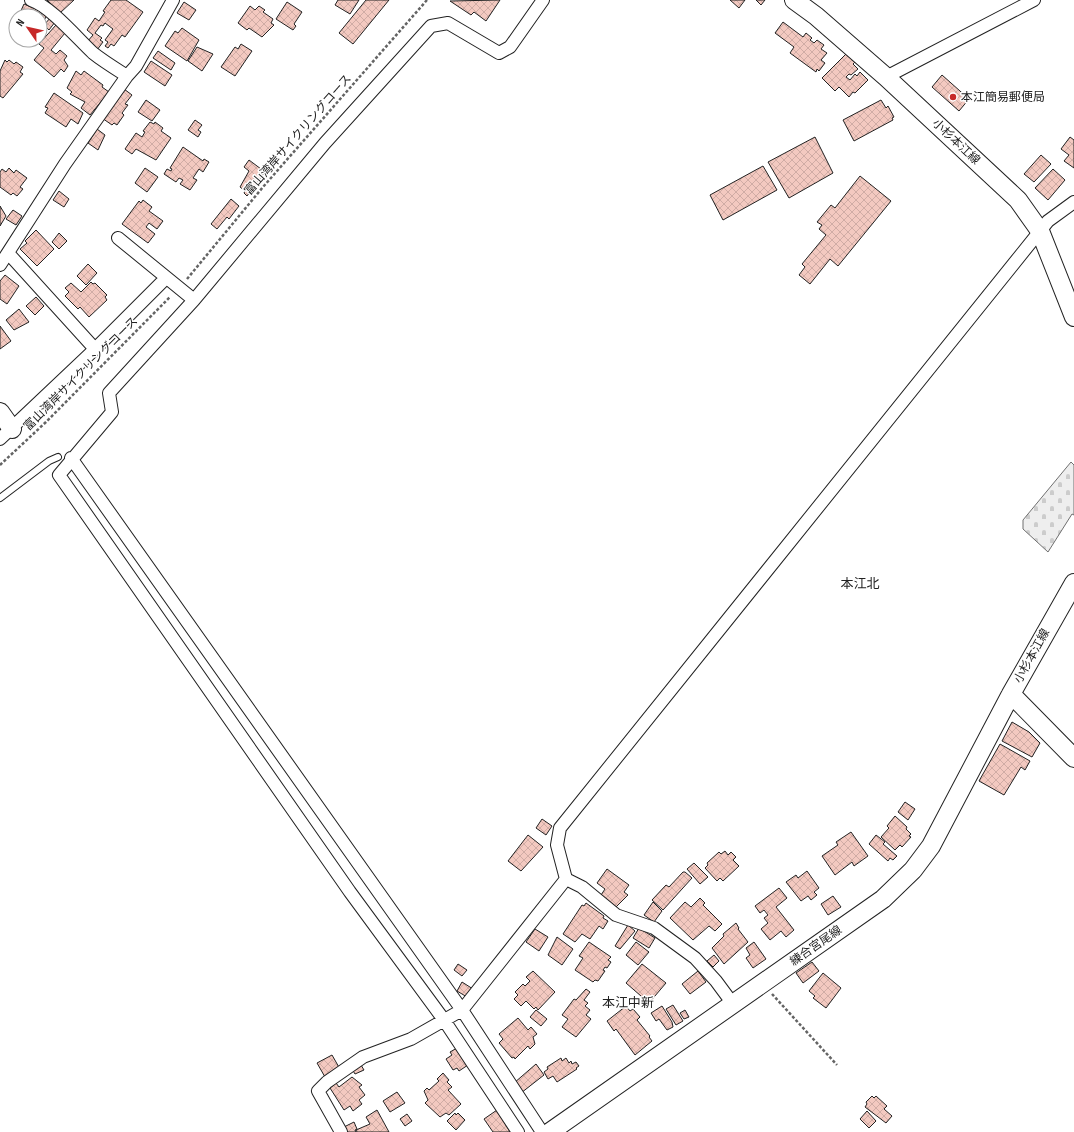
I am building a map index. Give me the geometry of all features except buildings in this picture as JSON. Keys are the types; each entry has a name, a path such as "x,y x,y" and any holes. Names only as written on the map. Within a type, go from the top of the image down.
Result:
{"main road":[{"name":"小杉本江線","path":"794,0 816,16 886,77 1018,200 1040,232 1074,317"},
{"path":"0,412 6,434"},
{"name":"小杉本江線","path":"1074,583 1011,694 1074,758"},
{"name":"練合宮尾線","path":"550,1132 883,899 913,870 931,846 1011,694"}],"street":[{"path":"31,0 36,2 57,18 95,54 127,76"},
{"path":"0,265 65,164 127,76 136,66 173,0"},
{"path":"518,1132 444,1020 350,892 58,475 112,412 109,393 194,300 326,143 431,26 448,23 499,53 510,46 543,0"},
{"path":"886,77 1034,0"},
{"path":"732,1004 716,981 695,958 654,928 616,915 582,887 566,879 557,845 560,828 1048,221 1074,202"},
{"path":"118,238 194,300"},
{"path":"8,253 95,349"},
{"path":"6,434 95,349 166,278"},
{"path":"71,458 462,1010 542,1132"},
{"path":"341,1132 318,1091 327,1082 363,1057 411,1039 462,1010 566,879"}],"lane":[{"path":"0,498 48,461 58,457"}],"path":[{"name":"富山湾岸サイクリングコース","path":"184,282 263,186 427,0"},
{"name":"富山湾岸サイクリングコース","path":"0,465 46,422 174,294"},
{"path":"762,983 837,1065"}],"green space":[{"path":"1071,462 1074,465 1074,515 1072,514 1048,552 1023,529 1023,520"}],"place":[{"name":"本江簡易郵便局","path":"953,97"}],"district":[{"name":"本江北","path":"860,584"},
{"name":"本江中新","path":"628,1003"}]}
